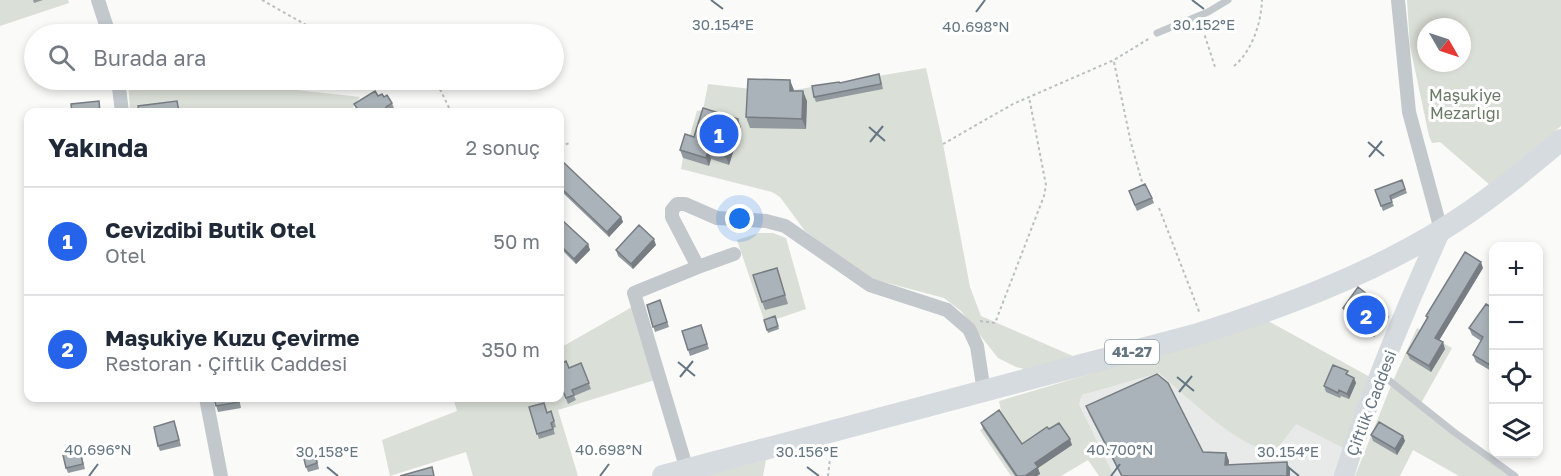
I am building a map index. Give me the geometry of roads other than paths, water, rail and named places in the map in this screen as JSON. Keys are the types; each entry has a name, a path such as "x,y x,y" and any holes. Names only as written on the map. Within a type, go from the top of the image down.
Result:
{"main road":[{"name":"41-27","path":"663,476 1207,332 1257,316 1355,276 1441,230 1509,183 1561,140"}],"street":[{"path":"98,0 106,24"},
{"path":"1398,0 1409,112 1441,230"},
{"path":"119,90 122,108"},
{"path":"698,267 672,218 672,210 677,204 684,204 717,218 766,221 785,226 797,232 870,285 937,305 955,315 969,329 977,346 984,392"},
{"name":"Çiftlik Caddesi","path":"1344,476 1381,374 1441,230"},
{"path":"687,470 634,293 734,254"},
{"path":"207,402 221,476"}],"lane":[{"path":"1157,33 1199,16 1228,0"},
{"path":"1381,374 1454,432 1515,476"}],"place":[{"name":"Cevizdibi Butik Otel","path":"719,134"},
{"name":"Maşukiye Kuzu Çevirme","path":"1366,315"}],"park label":[{"name":"Maşukiye Mezarlığı","path":"1465,104"}]}
